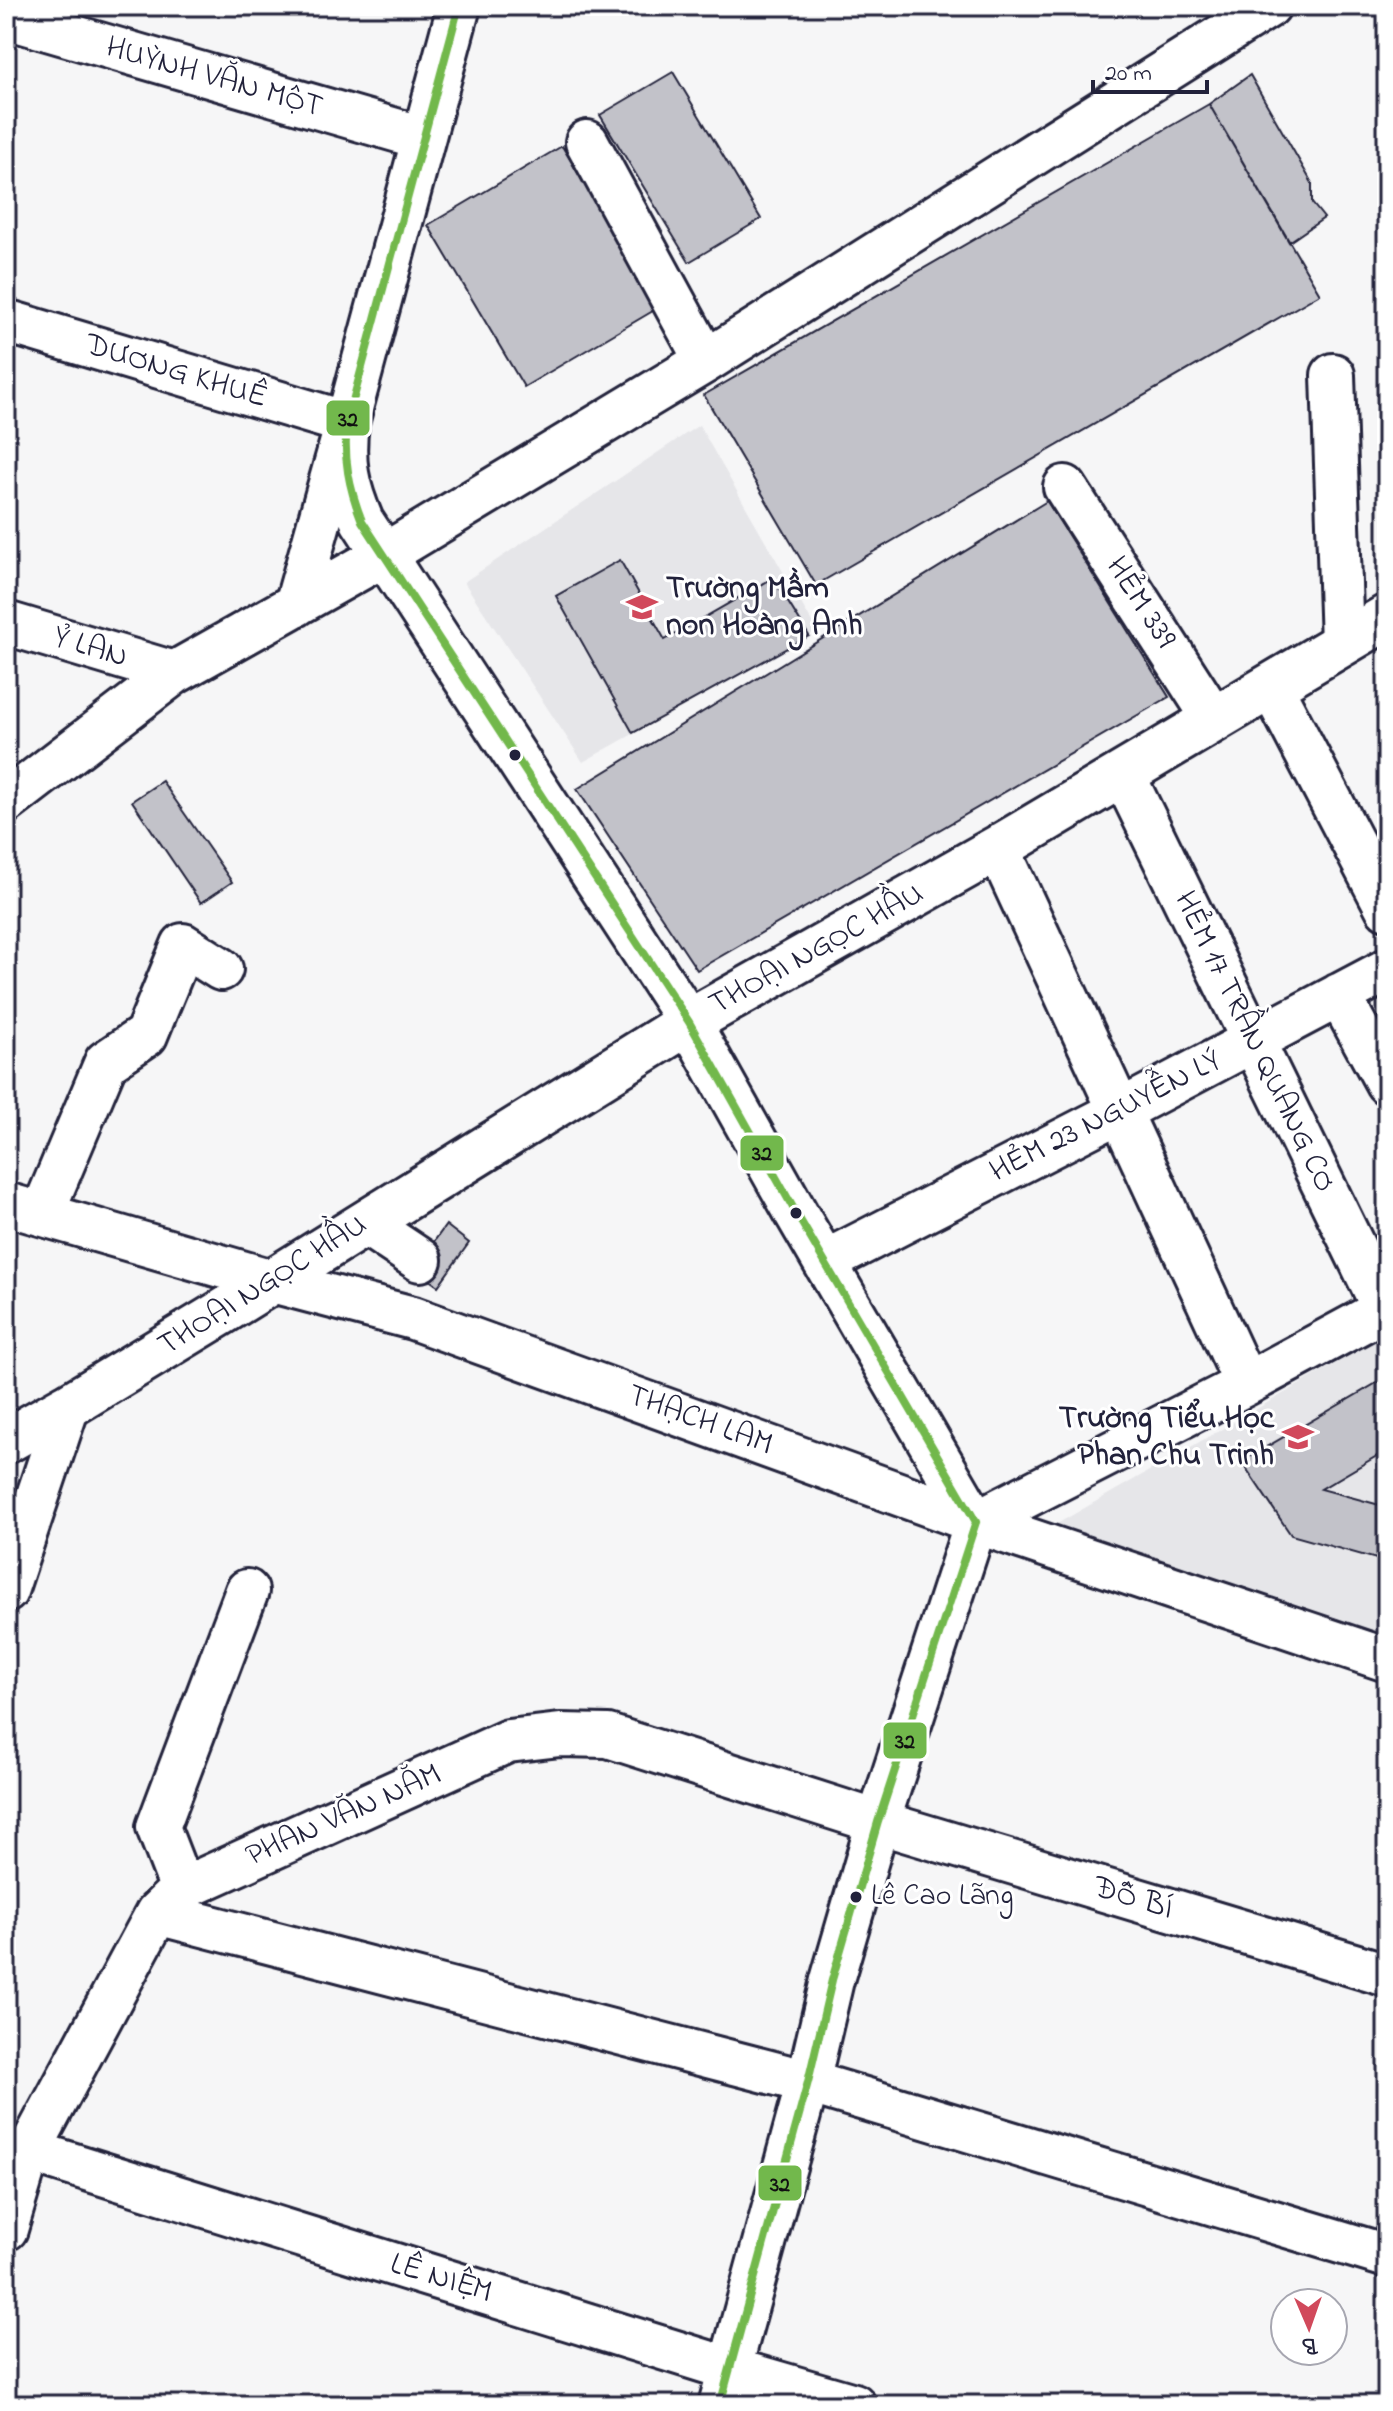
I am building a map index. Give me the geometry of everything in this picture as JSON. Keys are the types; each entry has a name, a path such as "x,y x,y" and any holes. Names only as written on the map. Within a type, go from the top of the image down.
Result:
{"main road":[{"name":"THOẠI NGỌC HẦU","path":"6,1441 366,1224 671,1018 998,848 1387,617"}],"street":[{"path":"296,605 459,6"},
{"path":"6,802 174,673 384,555 706,361 1269,6"},
{"name":"HUỲNH VĂN MỘT","path":"6,17 423,138"},
{"path":"587,142 706,361"},
{"name":"DƯƠNG KHUÊ","path":"6,321 347,423"},
{"path":"1333,375 1342,643"},
{"path":"347,423 343,450 346,474 351,497 362,521 825,1262 976,1522"},
{"name":"HẺM 339","path":"1065,487 1214,719"},
{"name":"Ỷ LAN","path":"6,623 174,673"},
{"path":"1271,686 1381,884"},
{"name":"HẺM 17 TRẦN QUANG CƠ","path":"1123,774 1385,1308"},
{"path":"998,848 1246,1384"},
{"path":"24,1209 106,1062 146,1035 183,945 221,969"},
{"name":"HẺM 23 NGUYỄN LÝ","path":"825,1262 1387,970"},
{"path":"1339,995 1387,1083"},
{"name":"THẠCH LAM","path":"24,1209 272,1281 413,1318 976,1522 1387,1660"},
{"path":"366,1224 424,1269 413,1318"},
{"path":"206,1261 223,1272 229,1285 229,1299 221,1313"},
{"path":"725,2387 808,2082 832,1980 878,1822 976,1522 1246,1384 1385,1308"},
{"path":"6,1591 68,1406"},
{"path":"6,2229 29,2151 170,1901 158,1827 247,1591"},
{"name":"PHAN VĂN NĂM","path":"170,1901 508,1741 560,1735 608,1736 878,1822"},
{"name":"ĐỖ BÍ","path":"878,1822 1387,1975"},
{"path":"170,1901 808,2082 1387,2256"},
{"name":"LÊ NIỆM","path":"29,2151 725,2387 854,2405"}],"shaded area":[{"name":"Trường Mầm non Hoàng Anh","path":"699,425 817,631 583,762 464,582"},
{"name":"Trường Tiểu Học Phan Chu Trinh","path":"1387,1334 1387,1649 1029,1540"}],"building":[{"path":"673,72 761,219 689,262 600,115"},
{"path":"1250,75 1312,183 1312,203 1324,218 1289,242 1209,104"},
{"path":"1209,104 1320,294 816,585 704,395"},
{"path":"562,146 658,308 524,387 428,225"},
{"path":"1047,501 1169,697 697,970 577,789"},
{"path":"620,560 665,640 773,578 809,636 633,733 556,596"},
{"path":"162,781 232,882 201,903 132,801"},
{"path":"446,1225 469,1243 438,1286 414,1269"},
{"path":"1387,1377 1387,1450 1321,1489 1387,1507 1387,1562 1291,1535 1248,1471 1244,1460"}],"transit line":[{"name":"32","path":"459,6 347,423 347,461 357,509 689,1022 976,1522"},
{"name":"32","path":"720,2405 808,2082 832,1980 878,1822 976,1522"}],"place":[{"name":"Trường Mầm non Hoàng Anh","path":"642,607"},
{"name":"Trường Tiểu Học Phan Chu Trinh","path":"1298,1437"},
{"name":"Lê Cao Lãng","path":"856,1897"}]}
